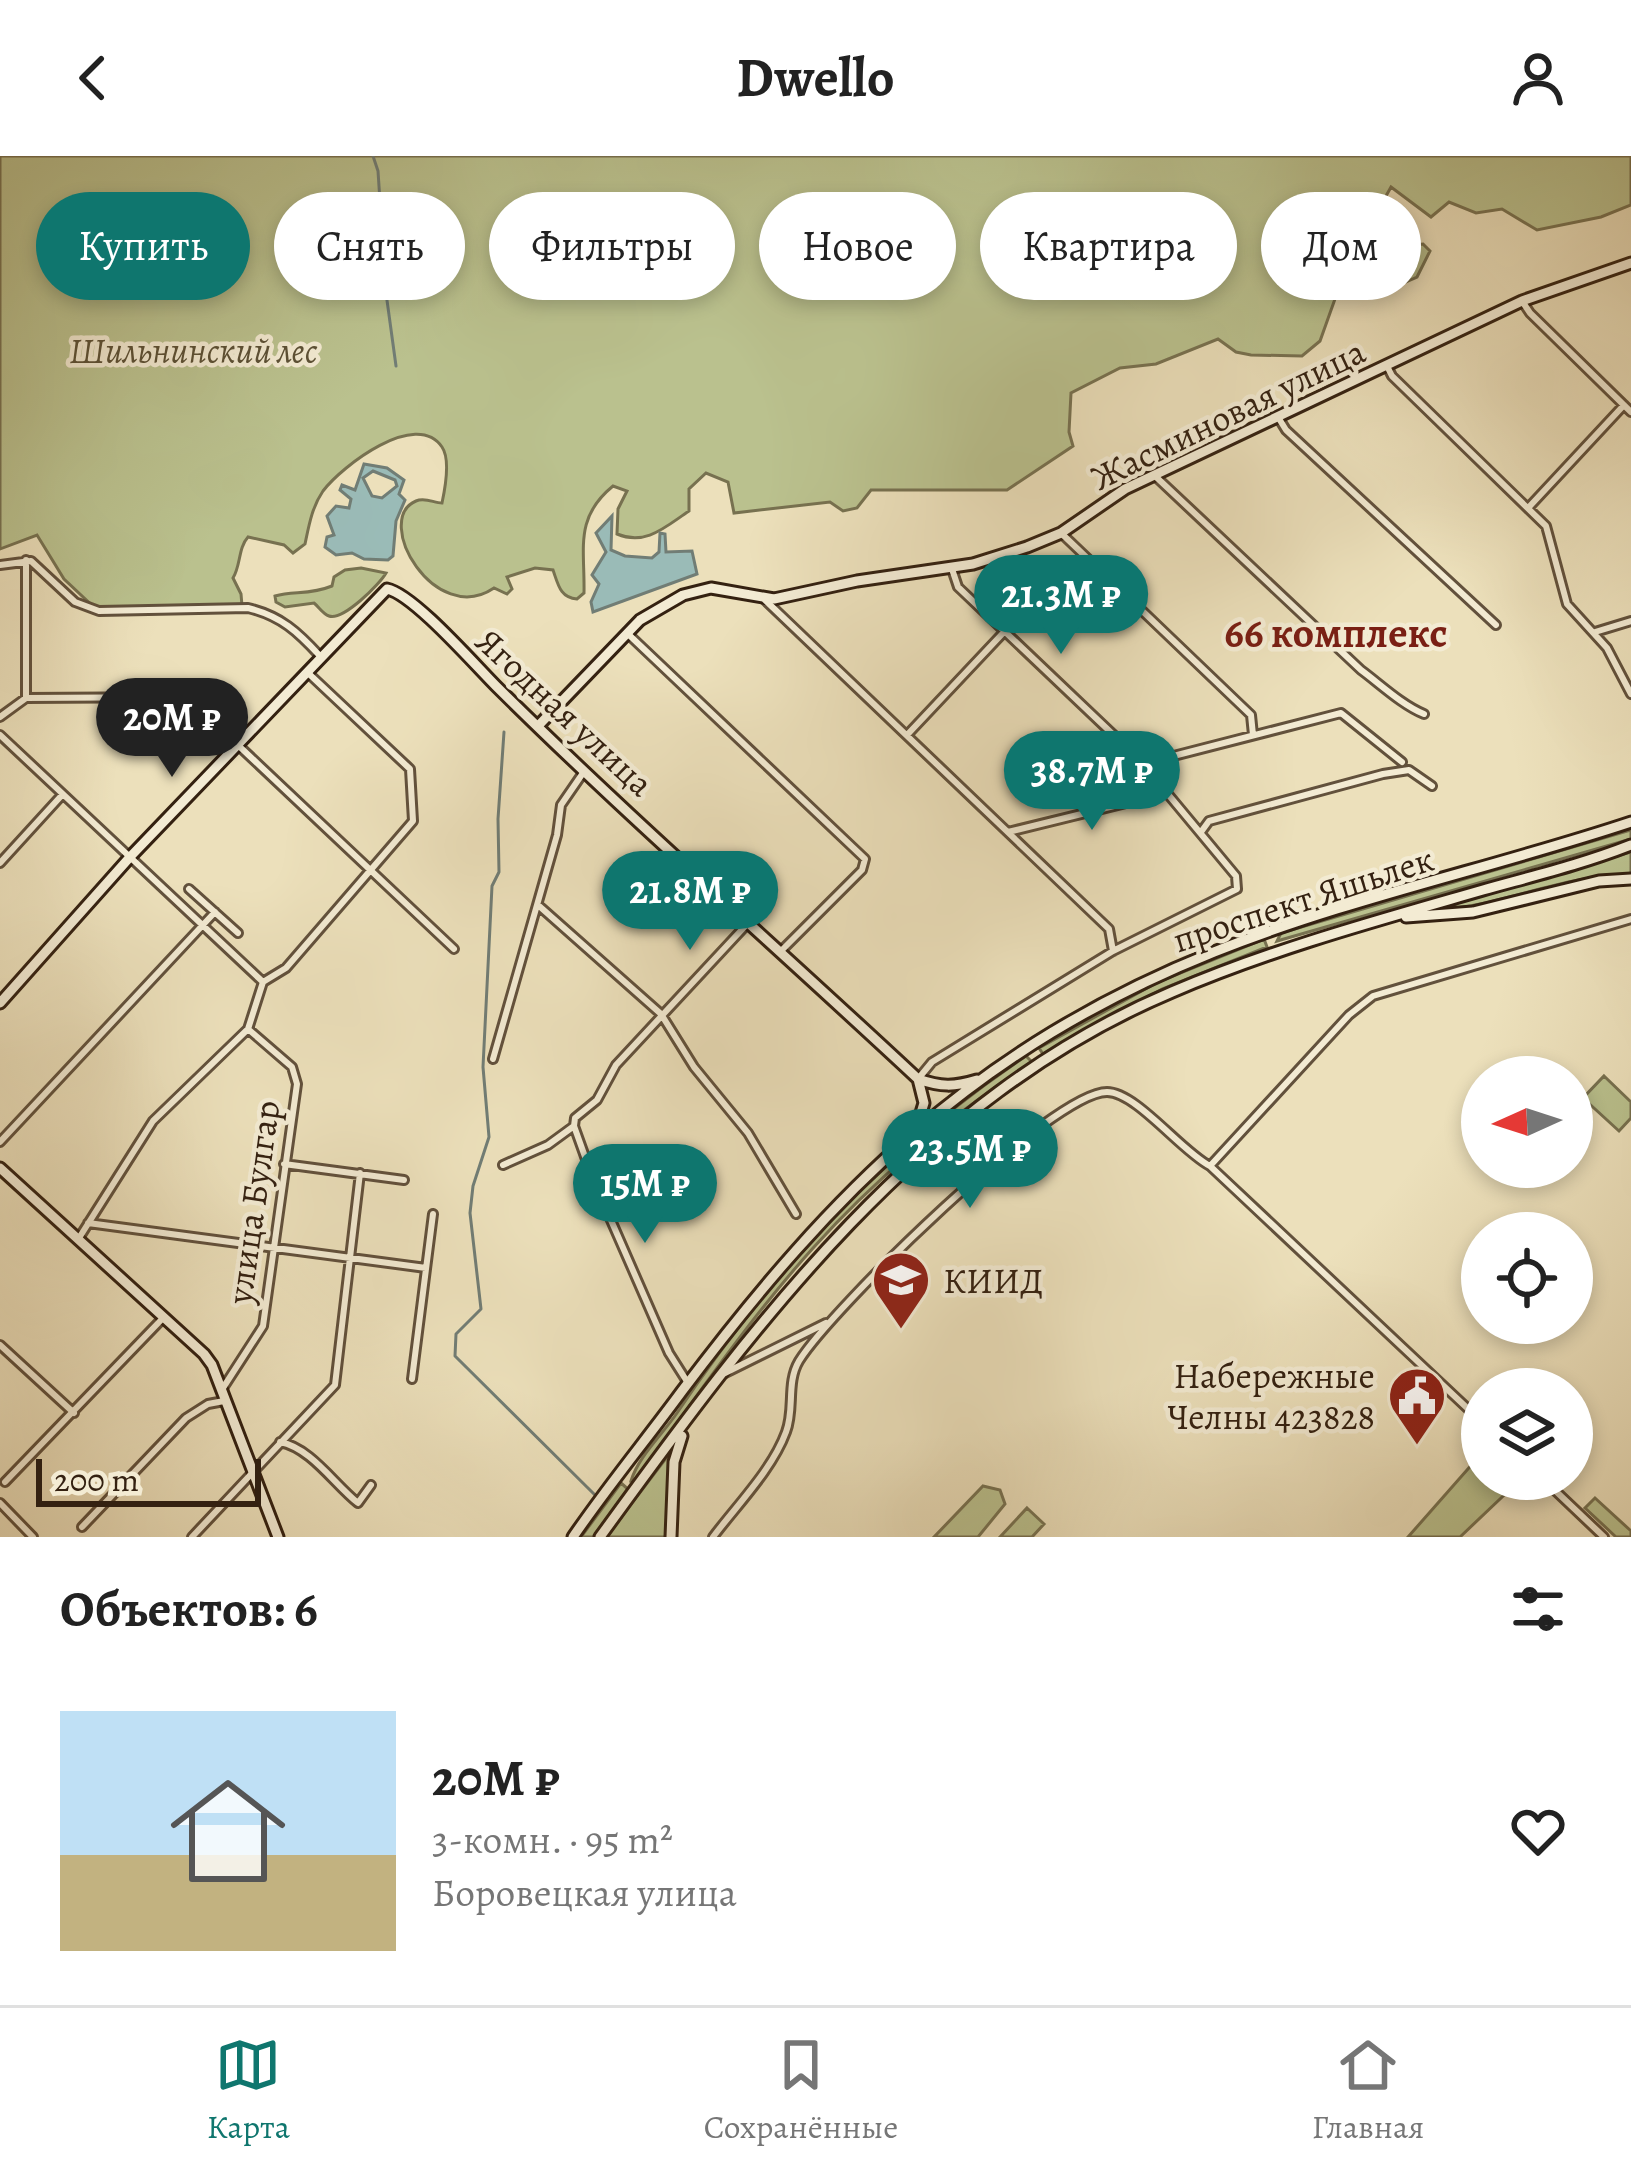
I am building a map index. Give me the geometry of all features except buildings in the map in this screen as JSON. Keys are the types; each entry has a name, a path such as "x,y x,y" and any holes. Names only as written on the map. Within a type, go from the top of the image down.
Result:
{"street":[{"name":"Жасминовая улица","path":"538,726 650,611 697,591 727,589 765,600 952,568 1061,533 1154,475 1522,301 1631,262"},
{"path":"1522,301 1631,412"},
{"path":"1387,366 1546,526 1568,604 1595,632 1631,694"},
{"path":"1529,507 1624,405"},
{"path":"1278,417 1286,430 1496,625"},
{"path":"1154,475 1361,670 1424,714"},
{"path":"1061,533 1251,715 1253,735"},
{"path":"0,565 26,560 87,608 248,608 287,622 320,656 0,1003"},
{"path":"26,560 26,698"},
{"path":"952,568 958,587 1141,761"},
{"name":"Ягодная улица","path":"320,656 381,591 399,592 918,1079"},
{"path":"765,600 1109,929 1113,951"},
{"path":"1595,632 1631,621"},
{"path":"907,735 1004,632"},
{"path":"627,633 865,859 862,870 781,951"},
{"path":"79,1238 153,1121 248,1029 263,982 286,968 413,821 410,769 307,672"},
{"path":"0,717 26,698 187,698 454,949"},
{"path":"918,1079 932,1062 1113,951 1237,890 1236,876 1152,775 1154,760 1341,713 1402,762"},
{"path":"0,735 263,982"},
{"path":"493,1059 557,836 561,805 585,769"},
{"path":"1201,832 1209,821 1382,774 1409,770 1432,786"},
{"path":"1008,832 1167,793"},
{"path":"0,863 62,795"},
{"name":"проспект Яшьлек","path":"573,1537 688,1383 811,1231 916,1128 977,1080 1076,1018 1158,976 1277,928 1631,822"},
{"name":"проспект Яшьлек","path":"600,1537 773,1307 864,1208 962,1121 1031,1070 1168,993 1388,917 1631,845"},
{"path":"1388,917 1473,912 1599,881 1631,879"},
{"path":"189,889 238,933"},
{"path":"538,904 661,1014 694,1067 748,1133 796,1214"},
{"path":"0,1142 215,913"},
{"path":"1210,1166 1373,996 1631,920"},
{"path":"688,1383 669,1353 592,1179 575,1118 597,1100 616,1065 661,1014 749,922"},
{"path":"1277,928 1270,936 1271,944 1282,952"},
{"name":"улица Булгар","path":"82,1527 187,1418 222,1396 263,1326 296,1075 248,1029"},
{"path":"1023,1052 1037,1053 1031,1070"},
{"path":"918,1079 939,1087 977,1080"},
{"path":"916,1128 924,1102 918,1079"},
{"path":"713,1537 783,1440 796,1368 830,1322 937,1212 1008,1152 1090,1097 1108,1092 1122,1096 1191,1157 1210,1166 1461,1402"},
{"path":"503,1165 574,1126"},
{"path":"284,1164 404,1180"},
{"path":"0,1168 203,1354 278,1537"},
{"path":"192,1537 335,1385 361,1173"},
{"path":"412,1379 433,1214"},
{"path":"88,1223 426,1268"},
{"path":"5,1482 164,1318"},
{"path":"721,1375 830,1322"},
{"path":"0,1345 74,1412"},
{"path":"671,1537 676,1447 690,1418"},
{"path":"280,1442 291,1445 358,1503 371,1485"},
{"path":"623,1468 627,1485 638,1485"},
{"path":"1565,1500 1604,1537"},
{"path":"0,1503 33,1537"}],"green space":[{"name":"Шильнинский лес","path":"0,156 1631,156 1631,205 1601,217 1537,230 1502,209 1476,213 1449,202 1431,217 1421,210 1421,192 1398,192 1391,187 1388,192 1261,192 1261,300 1335,300 1320,341 1302,356 1236,352 1218,339 1156,364 1120,368 1071,393 1073,446 1007,490 871,490 857,508 843,511 830,502 734,513 728,482 706,473 689,489 689,511 655,533 637,538 617,534 618,509 627,491 613,486 587,522 584,593 577,599 563,593 553,570 535,568 507,577 512,589 507,594 494,588 472,597 451,594 416,567 401,528 404,512 419,500 442,503 446,459 442,447 430,437 415,434 380,445 333,480 316,503 305,544 293,553 284,545 248,537 233,578 242,606 97,610 64,579 37,535 0,549"},
{"name":"Шильнинский лес","path":"1421,244 1430,251 1421,269"},
{"path":"345,570 386,573 343,613 327,615 314,603 285,607 276,602 275,596 332,586 334,577"},
{"path":"1631,830 1631,839 1277,941 1281,933"},
{"path":"1631,852 1631,875 1581,879 1481,904 1430,911"},
{"path":"1264,939 1267,947 1162,989 1043,1054 1039,1048 1158,982"},
{"path":"1026,1056 1032,1062 917,1148 814,1247 631,1481 751,1311 834,1217 925,1132"},
{"path":"1604,1076 1631,1102 1631,1118 1619,1131 1593,1107 1593,1088"},
{"path":"670,1453 666,1537 606,1537"},
{"path":"1461,1477 1461,1500 1499,1500 1460,1537 1408,1537"},
{"path":"621,1483 629,1490 594,1537 581,1537"},
{"path":"983,1486 1000,1490 1005,1504 978,1537 934,1537"},
{"path":"1593,1500 1631,1531 1631,1537 1616,1537 1585,1508"},
{"path":"1027,1508 1044,1524 1032,1537 1000,1537"}],"water":[{"path":"364,464 387,468 404,480 399,494 405,500 396,521 393,556 388,560 336,555 325,547 327,537 334,535 327,516 336,506 349,508 351,499 340,490 342,485 355,490","holes":["373,471 395,480 397,486 382,498 372,496 363,478"]},
{"path":"612,516 611,550 652,558 659,552 660,533 665,534 666,552 692,551 697,574 593,612 591,602 599,584 592,575 606,552 596,533"}],"waterway":[{"path":"373,156 396,366"},
{"path":"504,732 499,872 492,886 483,1067 489,1137 473,1186 470,1213 481,1309 456,1334 455,1356 595,1495"}],"place":[{"name":"КИИД","path":"901,1331"},
{"name":"Набережные Челны 423828","path":"1417,1447"}],"district":[{"name":"66 комплекс","path":"1336,632"}]}
